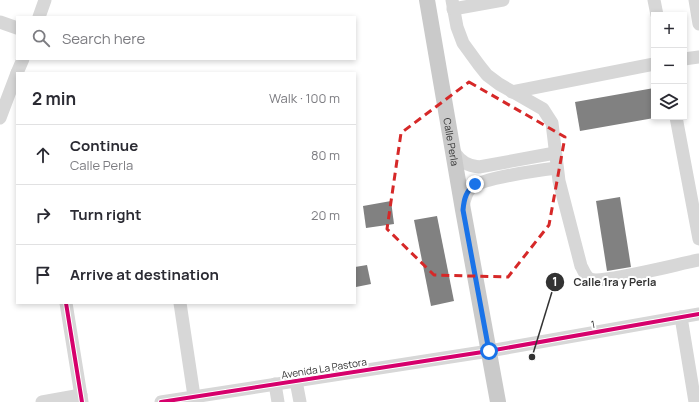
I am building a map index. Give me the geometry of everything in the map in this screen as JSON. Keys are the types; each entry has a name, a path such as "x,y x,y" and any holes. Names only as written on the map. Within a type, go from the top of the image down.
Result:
{"main road":[{"name":"Calle Perla","path":"427,0 498,402"}],"street":[{"path":"39,16 45,0"},
{"path":"503,0 453,4 457,27 463,43 487,75 512,92 543,109 548,116 554,130 555,153 562,195 581,266 585,274 590,279 611,279 699,260"},
{"path":"654,0 656,12"},
{"path":"695,0 699,24"},
{"path":"0,22 16,28"},
{"path":"687,59 699,57"},
{"path":"17,72 22,60"},
{"path":"512,92 651,65"},
{"path":"0,118 16,76"},
{"path":"677,120 699,239"},
{"path":"454,152 458,158 467,164 480,167 555,153"},
{"path":"463,210 466,195 470,188 475,184 488,180 557,168"},
{"path":"42,402 82,399 66,304"},
{"path":"180,304 194,396"},
{"name":"1","path":"489,351 699,314"},
{"path":"681,317 695,402"},
{"name":"Avenida La Pastora","path":"161,402 489,351"},
{"path":"296,381 300,402"},
{"path":"275,384 278,402"}],"highlighted area":[{"path":"469,82 565,137 549,225 508,277 434,275 387,229 401,133"}],"building":[{"path":"651,89 651,119 580,131 575,102"},
{"path":"620,197 631,267 607,271 596,201"},
{"path":"391,201 394,224 366,228 363,206"},
{"path":"437,216 454,301 431,306 414,220"},
{"path":"367,265 371,284 356,287 356,267"}],"cycle path":[{"path":"66,304 82,402"},
{"path":"161,402 489,351 699,314"}],"place":[{"name":"Calle 1ra y Perla","path":"532,357"}],"route":[{"path":"475,184 470,188 466,195 463,210 489,351"}]}
